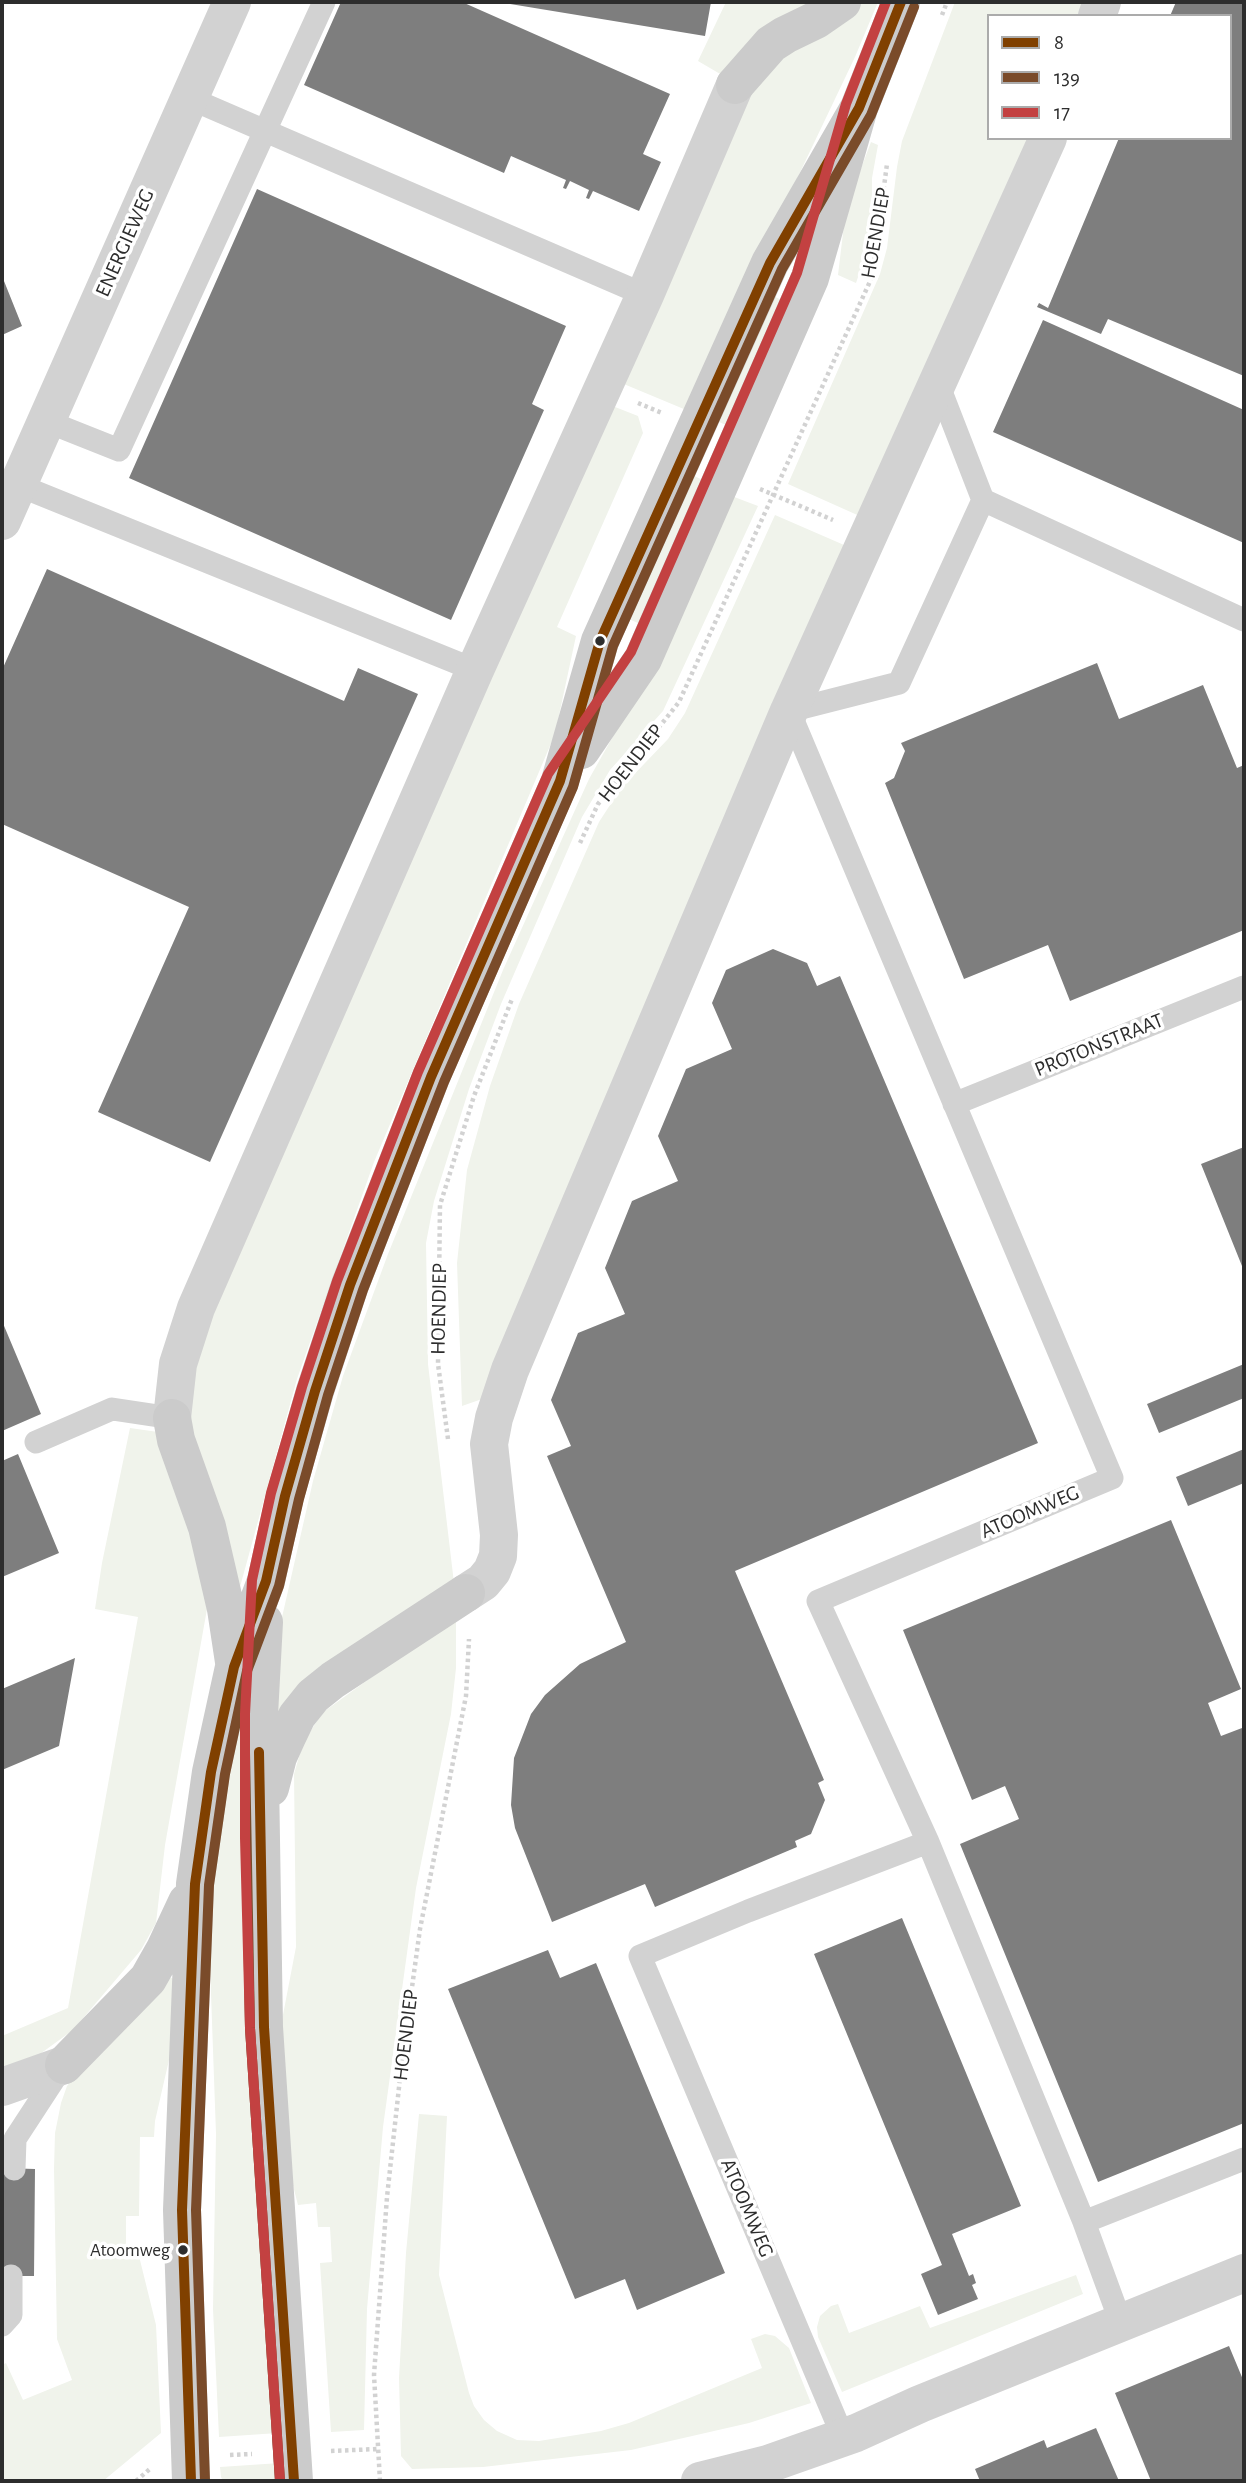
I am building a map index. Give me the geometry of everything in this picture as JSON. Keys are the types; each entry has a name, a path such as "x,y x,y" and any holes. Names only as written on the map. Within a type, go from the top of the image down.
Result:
{"main road":[{"path":"735,85 771,44 816,20 842,2"},
{"path":"191,2481 183,2210 195,1884 211,1772 234,1667 266,1581 285,1496 311,1404 350,1284 432,1077 561,781 600,641 770,263 859,108 901,2"},
{"path":"172,1418 176,1440 207,1528 226,1609 234,1667"},
{"path":"266,1581 259,1715 264,2027 294,2467"},
{"path":"259,1838 278,1757 297,1716 313,1696 333,1680 466,1593"},
{"path":"64,2065 148,1979 195,1884"}],"street":[{"name":"ENERGIEWEG","path":"2,521 232,2"},
{"path":"172,1418 178,1364 197,1308 475,670 645,296 735,85"},
{"path":"466,1593 483,1582 492,1571 498,1556 499,1535 489,1444 494,1418 510,1370 789,710 1047,140"},
{"path":"2,2087 64,2065"},
{"path":"701,2481 768,2464 843,2437 1244,2273"}],"lane":[{"path":"46,421 119,450 324,2"},
{"path":"189,98 645,296"},
{"path":"938,384 983,499 1244,620"},
{"path":"18,485 475,670"},
{"path":"954,1104 789,710 899,682 983,499"},
{"name":"PROTONSTRAAT","path":"954,1104 1244,986"},
{"name":"ATOOMWEG","path":"954,1104 1112,1478 818,1601 928,1842 1084,2222 1121,2323"},
{"path":"36,1442 112,1409 172,1418"},
{"name":"ATOOMWEG","path":"843,2437 640,1956 748,1910 928,1842"},
{"path":"14,2168 15,2139 64,2065"},
{"path":"1084,2222 1244,2159"},
{"path":"2,2325 11,2315 11,2276"}],"path":[{"path":"937,26 947,2"},
{"name":"HOENDIEP","path":"576,851 598,804 679,702 774,495 872,277 887,162"},
{"name":"HOENDIEP","path":"448,1443 438,1364 440,1205 474,1096 513,996"},
{"name":"HOENDIEP","path":"380,2481 374,2375 388,2185 420,1929 466,1696 469,1644 466,1593"},
{"path":"294,2467 378,2449"}],"shaded area":[{"path":"726,2 818,2 727,78 698,61"},
{"path":"861,2 878,2 691,412 619,382 758,76"},
{"path":"955,2 1091,2 1086,14 987,14 987,140 1034,140 864,518 788,484 880,274 887,248 902,141"},
{"path":"871,142 878,145 872,178 872,221 856,283 838,275 846,208"},
{"path":"767,293 788,303 733,428 712,419"},
{"path":"610,405 638,416 643,433 557,627 576,636 555,734 374,1162 297,1379 240,1587 186,1432 197,1332"},
{"path":"688,473 709,483 645,626 624,617"},
{"path":"729,495 758,506 663,711 610,770 582,817 501,1004 469,1089 434,1201 426,1243 428,1364 454,1583 273,1723 275,1648 313,1481 343,1376 388,1254 503,970 589,779 647,676"},
{"path":"775,515 851,548 482,1399 462,1406 457,1263 467,1170 490,1086 519,1004 599,822 621,788 668,739 685,713"},
{"path":"130,1428 158,1432 196,1534 207,1609 165,1845 156,1923 141,1950 73,2030 40,2054 2,2070 2,2036 68,2008 138,1617 95,1609"},
{"path":"456,1616 456,1668 451,1714 416,1888 383,2127 367,2309 364,2430 331,2432 320,2263 332,2262 330,2227 318,2227 316,2203 298,2205 288,2166 282,2020 296,1947 294,1774 303,1743 322,1713"},
{"path":"237,1706 247,1710 278,2433 219,2437 213,2309 216,2134 208,1910"},
{"path":"170,1977 175,1980 177,2025 155,2121 154,2137 140,2137 139,2216 126,2216 126,2251 138,2252 156,2325 161,2433 103,2481 5,2481 2,2476 2,2365 6,2363 23,2400 72,2380 57,2339 54,2169 55,2133 61,2103 67,2086 107,2037"},
{"path":"419,2114 447,2116 439,2275 469,2393 484,2420 497,2431 517,2440 539,2441 601,2431 629,2423 762,2368 751,2339 765,2334 775,2336 789,2348 811,2403 749,2423 631,2450 483,2467 412,2469 401,2456 399,2378 406,2253"},
{"path":"1076,2275 1083,2294 842,2392 818,2337 820,2316 831,2306 838,2304 849,2333 920,2306 930,2328"},
{"path":"280,2463 281,2481 223,2481 221,2477 220,2467"}],"building":[{"path":"341,2 462,2 670,94 643,154 661,162 639,211 593,191 589,199 586,198 589,190 570,181 566,189 563,188 566,180 511,156 504,173 304,85"},
{"path":"498,2 711,2 705,36"},
{"path":"1176,2 1244,2 1244,376 1108,319 1101,334 1037,307 1039,303 1048,308 1118,140 1232,140 1232,14 1171,14"},
{"path":"257,189 566,326 532,404 544,410 451,620 129,478"},
{"path":"2,276 22,326 2,335"},
{"path":"1043,320 1244,410 1244,543 993,432"},
{"path":"47,569 344,701 358,668 418,694 210,1162 98,1112 189,907 2,824 2,670"},
{"path":"1097,663 1119,719 1203,685 1237,768 1244,765 1244,930 1070,1001 1048,945 964,979 885,783 894,778 905,751 901,743"},
{"path":"773,949 807,963 817,986 840,976 1038,1443 735,1571 824,1780 818,1783 825,1800 811,1834 795,1841 797,1847 655,1907 645,1884 552,1922 515,1828 511,1805 514,1758 531,1714 545,1695 580,1664 626,1642 547,1456 571,1446 551,1400 578,1333 625,1314 605,1268 632,1201 678,1181 658,1136 686,1069 732,1049 712,1003 726,970"},
{"path":"1244,1147 1244,1271 1201,1164"},
{"path":"2,1321 41,1414 2,1431"},
{"path":"1244,1364 1244,1398 1159,1433 1147,1404"},
{"path":"1244,1449 1244,1483 1188,1506 1176,1477"},
{"path":"18,1454 59,1553 2,1577 2,1461"},
{"path":"1171,1520 1241,1689 1208,1703 1221,1736 1242,1728 1244,1735 1244,2123 1098,2182 960,1844 1019,1819 1005,1786 972,1800 903,1630"},
{"path":"75,1658 59,1746 2,1770 2,1689"},
{"path":"902,1918 1021,2206 952,2234 969,2276 973,2274 976,2283 972,2285 978,2299 938,2315 921,2274 942,2265 814,1954"},
{"path":"548,1950 560,1978 596,1963 725,2273 637,2310 625,2279 575,2299 448,1989"},
{"path":"2,2168 35,2169 34,2276 2,2276"},
{"path":"1229,2346 1244,2382 1244,2481 1151,2481 1115,2393"},
{"path":"1096,2428 1119,2481 980,2481 975,2469 1044,2440 1047,2448"}],"transit line":[{"name":"17","path":"280,2481 250,2028 245,1838 245,1714 252,1580 271,1493 337,1281 418,1072 548,774 631,652 797,273 846,104 886,2"},
{"name":"8","path":"191,2481 182,2210 195,1884 211,1772 234,1667 266,1581 285,1496 315,1391 350,1285 431,1077 560,781 600,641 770,263 859,108 901,2"},
{"name":"139","path":"205,2481 196,2210 209,1885 225,1774 247,1671 279,1586 299,1499 328,1395 363,1290 444,1082 573,787 613,646 782,269 871,115 914,7"},
{"name":"139","path":"245,1752 250,2028 280,2481"},
{"name":"8","path":"259,1752 264,2027 294,2481"}],"place":[{"name":"Atoomweg","path":"183,2250"}]}
